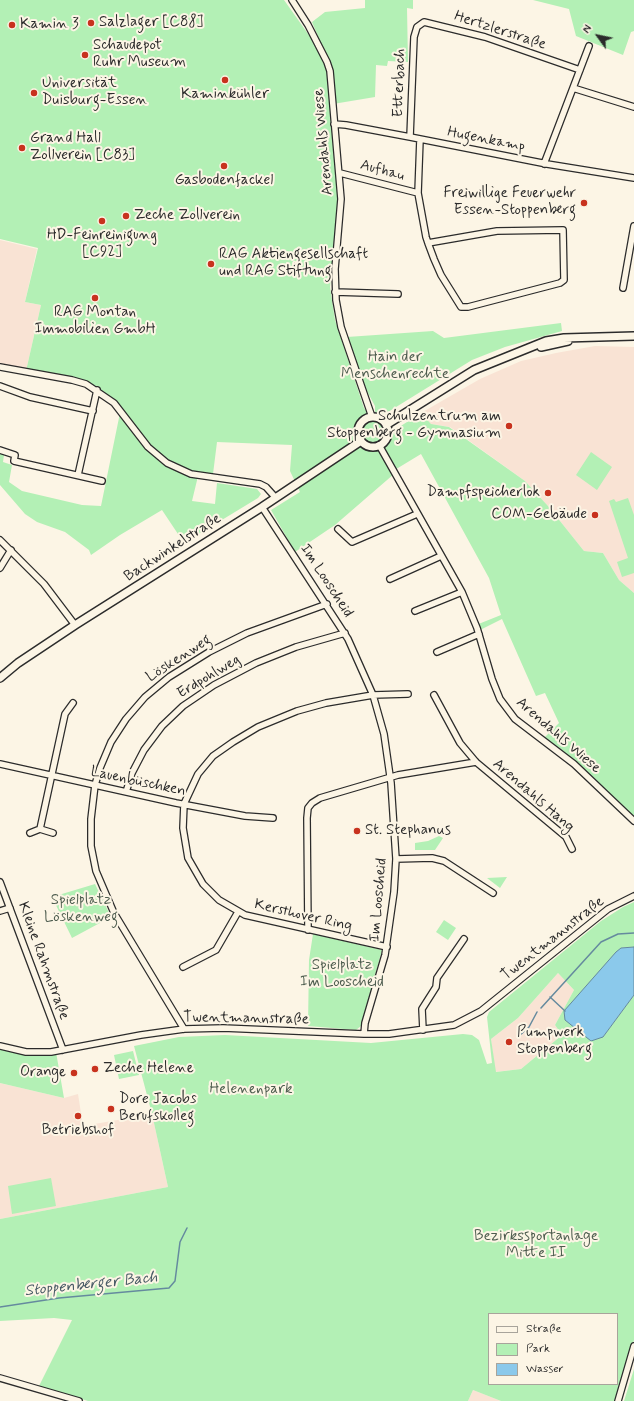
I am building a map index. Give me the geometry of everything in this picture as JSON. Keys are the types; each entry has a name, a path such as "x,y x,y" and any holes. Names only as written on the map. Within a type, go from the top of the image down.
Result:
{"main road":[{"path":"386,425 474,370 508,356 537,347 560,344 574,338 634,336"},
{"path":"372,417 380,419 386,425 387,435 379,445 369,446 361,441 358,433 360,425 366,419 372,417"},
{"name":"Backwinkelstraße","path":"0,678 18,663 75,625 275,498 361,441"}],"street":[{"name":"Arendahls Wiese","path":"292,0 308,25 327,62 331,81 342,208 335,269 335,292 341,327 372,417"},
{"name":"Hertzlerstraße","path":"416,30 419,25 424,22 465,31 580,70"},
{"name":"Etterbach","path":"410,137 413,50 416,30"},
{"path":"544,164 589,46"},
{"path":"573,88 634,107"},
{"name":"Hugenkamp","path":"334,124 410,137 544,164 634,178"},
{"path":"420,139 418,193 428,243 441,275 463,307 563,281 563,230 497,232 428,243"},
{"name":"Aufhau","path":"340,173 418,193"},
{"path":"623,288 634,226"},
{"path":"335,292 398,294"},
{"path":"0,367 72,380 97,390 119,408 148,446 167,463 191,474 260,484 266,487 275,498"},
{"path":"0,386 30,397 93,411"},
{"path":"78,475 97,390"},
{"name":"Arendahls Wiese","path":"379,445 462,592 479,634 495,688 507,710 515,719 574,764 634,821"},
{"path":"0,450 15,455 14,461 102,481"},
{"name":"Im Looscheid","path":"262,506 345,633 372,695 384,734 391,777 396,859 393,907 387,947 380,978 365,1023 364,1034"},
{"path":"338,529 352,542 417,514"},
{"path":"0,540 44,584 75,625"},
{"path":"0,568 11,550"},
{"path":"390,579 441,556"},
{"path":"415,611 462,592"},
{"name":"Löskenweg","path":"184,1029 114,913 99,881 93,859 91,834 92,806 95,785 105,755 119,729 135,708 156,687 182,668 226,643 262,627 327,604"},
{"name":"Erdpohlweg","path":"126,792 132,774 144,750 162,726 183,706 214,685 256,663 296,647 345,633"},
{"path":"437,652 479,634"},
{"path":"372,695 408,694"},
{"name":"Kersthover Ring","path":"372,695 311,707 269,722 223,748 205,765 192,784 184,804 184,843 195,872 210,892 238,912 260,919 387,947"},
{"name":"Arendahls Hang","path":"434,695 460,743 476,762 566,837 572,849"},
{"path":"40,829 65,714 73,702"},
{"name":"Arendahls Hang","path":"308,930 308,808 314,801 398,775 476,762"},
{"name":"Lauenbüschken","path":"0,764 184,804 246,816 273,818"},
{"path":"30,833 40,829 54,833"},
{"path":"396,859 432,858 444,861 493,893"},
{"name":"Kleine Rahmstraße","path":"0,882 63,1050"},
{"name":"Twentmannstraße","path":"0,1046 33,1053 63,1050 141,1035 184,1029 223,1028 364,1034 423,1030 454,1025 473,1016 608,909 634,896"},
{"path":"0,911 10,908"},
{"name":"Kersthover Ring","path":"183,967 216,950 238,912"},
{"path":"423,1030 422,1009 436,987 437,978 464,939"},
{"path":"618,1401 634,1346"},
{"path":"0,1378 80,1401"}],"shaded area":[{"path":"0,240 37,249 25,302 41,305 26,371 0,365"},
{"path":"595,346 634,347 634,593 619,580 603,553 584,551 548,506 525,481 450,427 431,424 421,413 480,379 521,361"},
{"path":"558,973 574,990 555,1025 562,1035 521,1069 495,1072 491,1039 518,1018"},
{"path":"0,1083 64,1098 78,1094 83,1126 152,1114 168,1187 0,1219"},
{"path":"473,1390 501,1401 468,1401"}],"green space":[{"path":"0,0 284,0 316,45 328,71 334,124 333,146 338,203 330,287 335,320 364,408 372,417 381,420 393,431 421,413 431,424 449,427 525,481 548,506 584,551 603,553 619,580 634,593 634,819 616,800 574,763 543,739 559,723 545,693 536,696 502,619 478,631 476,625 501,615 489,578 421,454 393,471 394,474 335,525 295,552 271,510 300,492 290,471 292,445 217,442 213,474 199,472 192,501 215,504 217,483 257,489 261,494 258,498 184,543 162,510 120,535 91,555 89,550 65,532 37,522 25,514 0,485 0,453 4,455 3,462 12,465 9,482 22,491 82,505 101,506 121,408 110,397 87,384 26,371 41,305 25,302 38,248 0,239"},
{"path":"365,0 413,0 413,9 407,8 408,62 388,61 387,66 376,65 375,97 333,104 328,60 312,22 325,12 365,8"},
{"path":"533,0 634,0 634,31 631,32 623,55 576,36 569,9"},
{"name":"Hain der Menschenrechte","path":"561,323 562,331 505,347 472,360 388,412 387,418 382,418 375,412 375,406 362,382 347,337 433,331 444,338"},
{"path":"591,452 612,467 597,490 576,475"},
{"path":"628,498 634,515 634,573 622,577 617,562 628,558 609,501 614,499 616,502"},
{"path":"439,836 443,838 435,850 415,850 415,843 428,841"},
{"path":"507,877 500,888 487,878"},
{"name":"Spielplatz Löskenweg","path":"95,884 111,917 72,938 52,897"},
{"path":"634,902 634,947 621,948 603,1037 634,995 634,1340 617,1401 501,1401 473,1390 468,1401 88,1401 39,1386 72,1320 54,1318 0,1321 0,1219 168,1187 152,1114 134,1046 179,1037 225,1035 371,1043 463,1034 472,1035 479,1040 487,1064 492,1063 487,1017 489,1012 601,921","holes":["558,973 574,990 555,1025 562,1035 521,1069 496,1072 491,1039 518,1018"]},
{"path":"444,920 456,928 448,940 436,932"},
{"name":"Spielplatz Im Looscheid","path":"313,934 382,950 361,1026 356,1030 308,1026 309,960"},
{"path":"0,1047 26,1053 56,1052 64,1098 0,1083"},
{"path":"133,1051 139,1075 119,1079 114,1055"},
{"path":"51,1178 56,1206 12,1214 8,1186"},
{"path":"634,1369 634,1401 624,1401"}],"water":[{"path":"634,947 634,995 603,1037 591,1041 565,1020 564,1011 616,952 621,948"}],"waterway":[{"name":"Stoppenberger Bach","path":"541,1008 601,942 618,934 634,933"},
{"path":"550,997 565,1011"},
{"name":"Stoppenberger Bach","path":"519,1036 529,1027 537,1012"},
{"name":"Stoppenberger Bach","path":"0,1307 59,1298 169,1288 175,1281 180,1242 187,1228"}],"place":[{"name":"Salzlager [C88]","path":"91,23"},
{"name":"Kamin 3","path":"12,25"},
{"name":"Schaudepot Ruhr Museum","path":"85,55"},
{"name":"Kaminkühler","path":"225,80"},
{"name":"Universität Duisburg-Essen","path":"34,93"},
{"name":"Grand Hall Zollverein [C83]","path":"22,148"},
{"name":"Gasbodenfackel","path":"224,166"},
{"name":"Freiwillige Feuerwehr Essen-Stoppenberg","path":"584,203"},
{"name":"Zeche Zollverein","path":"126,216"},
{"name":"HD-Feinreinigung [C92]","path":"102,221"},
{"name":"RAG Aktiengesellschaft und RAG Stiftung","path":"211,264"},
{"name":"RAG Montan Immobilien GmbH","path":"95,298"},
{"name":"Schulzentrum am Stoppenberg - Gymnasium","path":"509,426"},
{"name":"Dampfspeicherlok","path":"548,493"},
{"name":"COM-Gebäude","path":"595,515"},
{"name":"St. Stephanus","path":"357,831"},
{"name":"Pumpwerk Stoppenberg","path":"509,1042"},
{"name":"Zeche Helene","path":"95,1069"},
{"name":"Orange","path":"74,1073"},
{"name":"Dore Jacobs Berufskolleg","path":"111,1109"},
{"name":"Betriebshof","path":"78,1116"}],"park label":[{"name":"Helenenpark","path":"251,1090"},
{"name":"Bezirkssportanlage Mitte II","path":"536,1246"}]}
